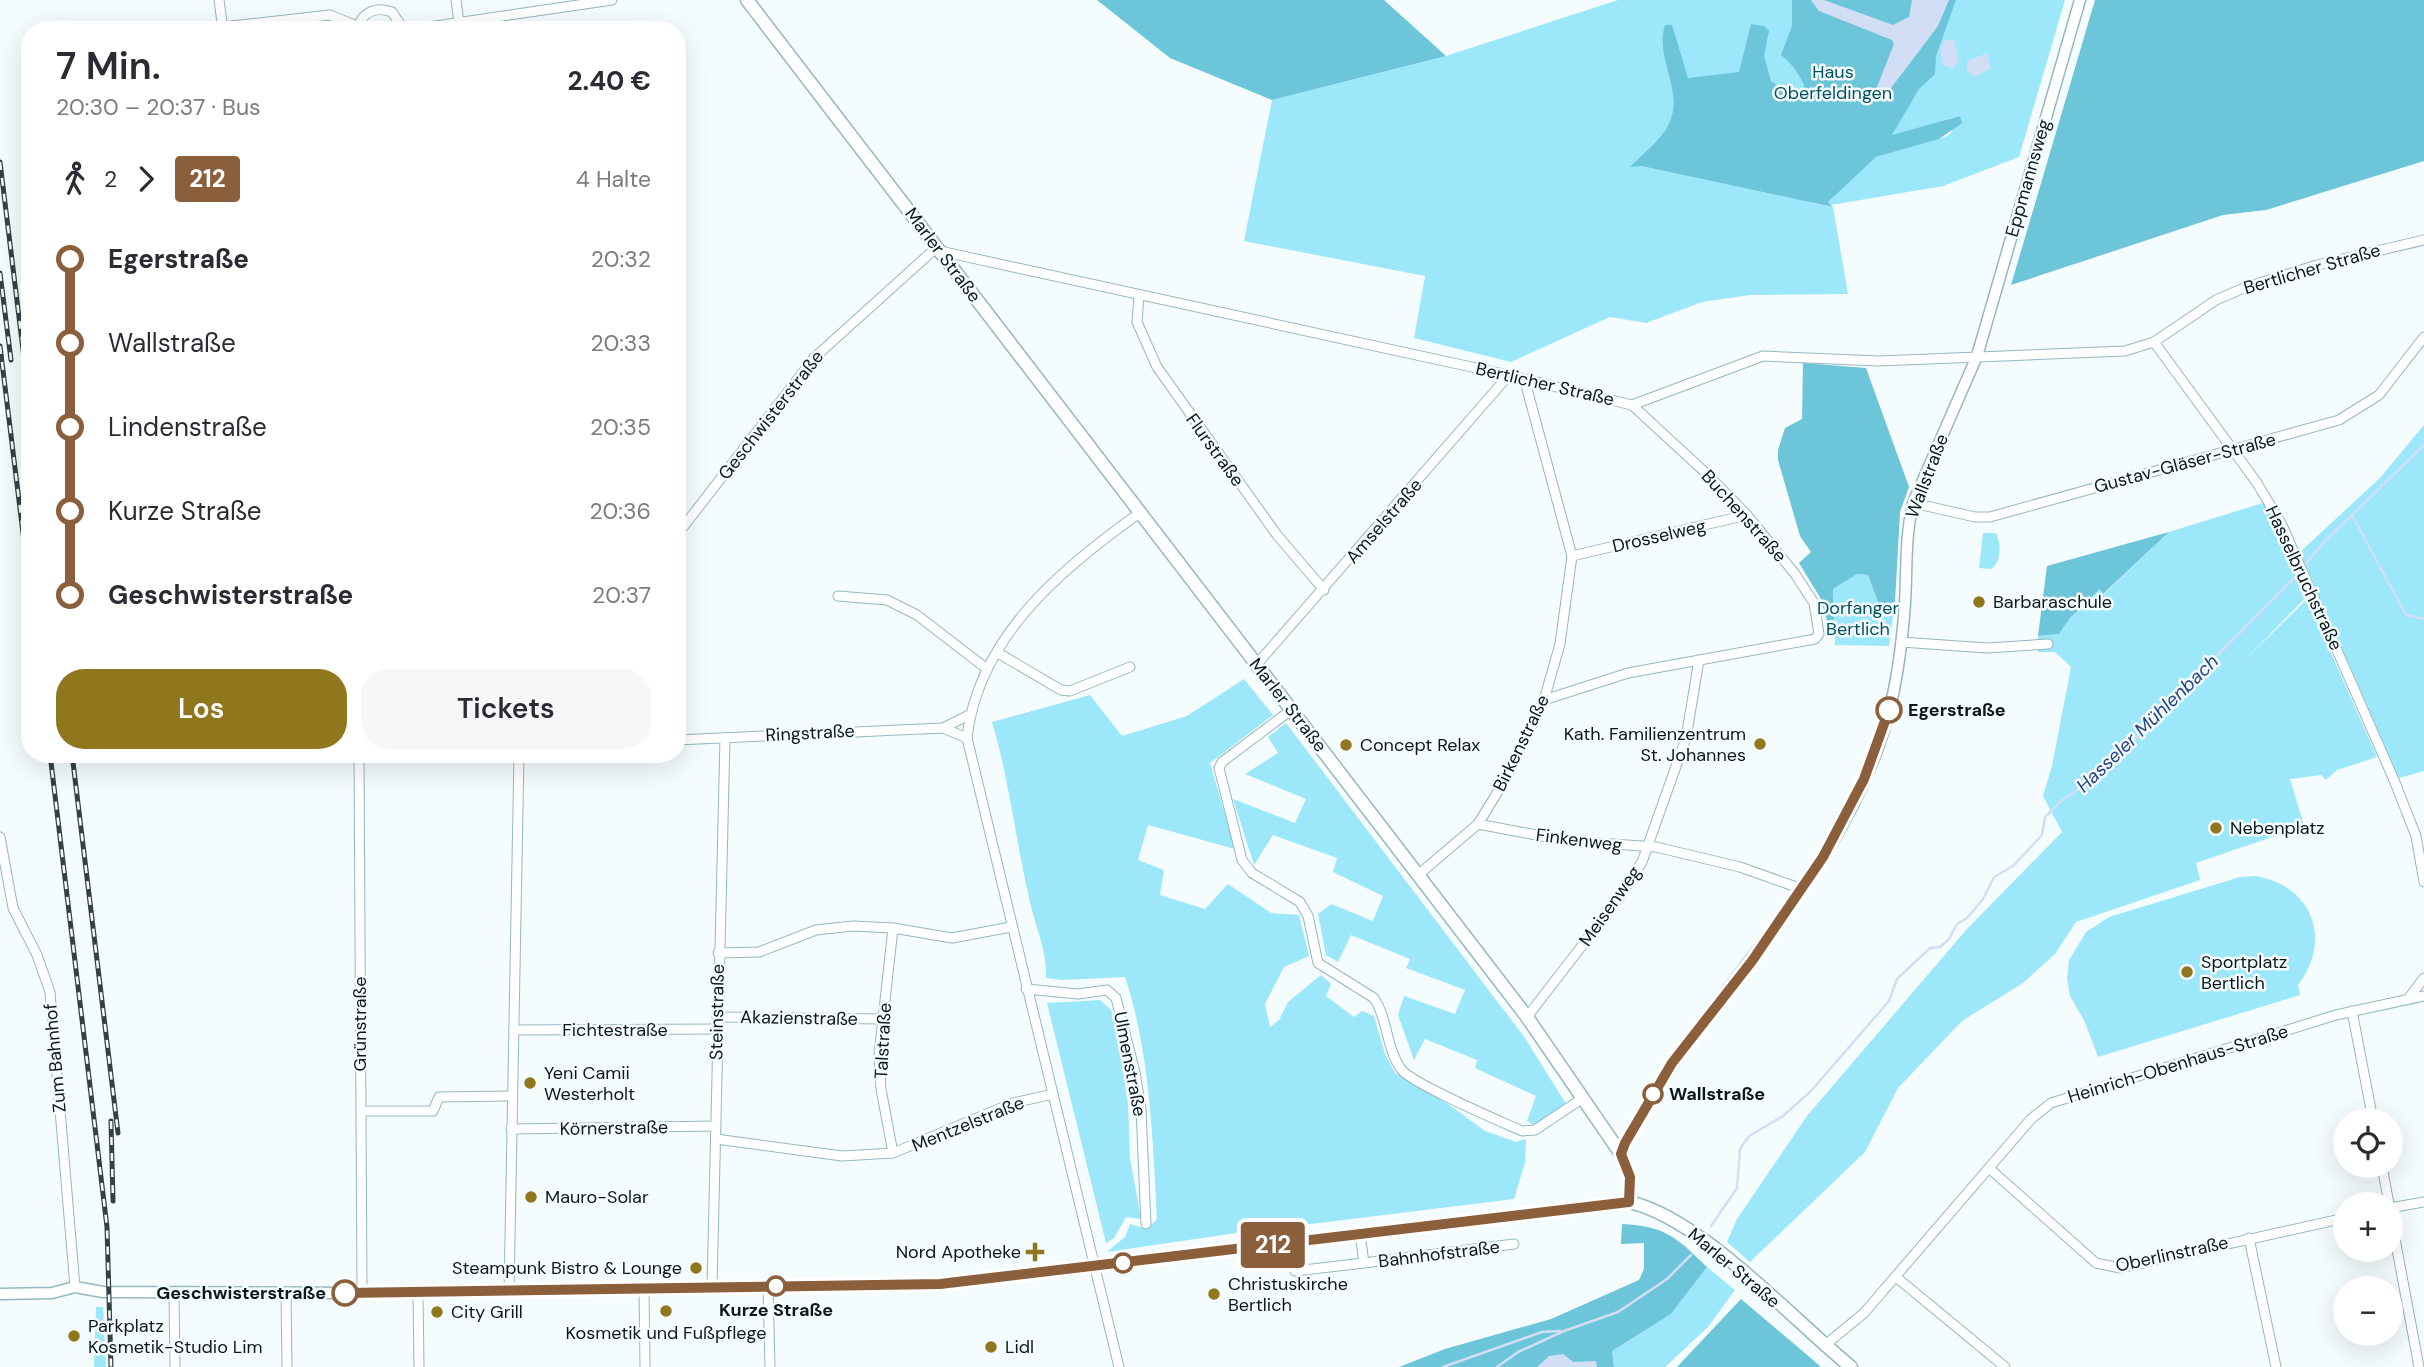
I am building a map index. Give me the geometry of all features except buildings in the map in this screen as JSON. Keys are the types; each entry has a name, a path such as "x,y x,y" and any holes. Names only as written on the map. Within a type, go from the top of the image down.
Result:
{"main road":[{"name":"Marler Straße","path":"747,0 1527,1017 1621,1154 1630,1177 1629,1202 1652,1209 1690,1230 1851,1367"}],"street":[{"path":"219,0 222,21"},
{"path":"456,0 459,21"},
{"path":"489,21 612,0"},
{"name":"Eppmannsweg","path":"1977,356 2080,0"},
{"path":"361,21 377,4 393,12 400,21"},
{"path":"281,21 330,15 342,21"},
{"name":"Bertlicher Straße","path":"938,249 1529,379 1632,405 1763,356 1879,361 2125,351 2154,342 2216,300 2244,288 2317,265 2424,240"},
{"name":"Geschwisterstraße","path":"686,523 814,358 938,249"},
{"name":"Flurstraße","path":"1139,295 1137,322 1157,367 1277,535 1324,590"},
{"name":"Gustav-Gläser-Straße","path":"1913,503 1975,517 1990,517 2232,448 2310,431 2362,407 2393,379 2424,337"},
{"name":"Hasselbruchstraße","path":"2154,342 2269,501 2420,835 2424,882"},
{"name":"Wallstraße","path":"1621,1154 1668,1070 1802,889 1844,820 1874,756 1889,707 1901,642 1908,527 1913,503 1977,356"},
{"name":"Amselstraße","path":"1257,664 1509,375"},
{"name":"Birkenstraße","path":"1418,875 1478,824 1505,780 1544,700 1560,643 1572,556 1535,425 1527,389 1529,379"},
{"name":"Buchenstraße","path":"1632,405 1747,515 1795,574 1814,603 1819,634 1809,640 1699,660"},
{"path":"1119,1367 967,738 969,715 987,668 1027,609 1054,580 1141,512"},
{"name":"Drosselweg","path":"1572,556 1747,515"},
{"path":"838,596 887,600 907,610 987,668"},
{"path":"1901,642 1987,649 2048,644"},
{"path":"998,653 1060,690 1070,691 1130,667"},
{"path":"1544,700 1629,673 1699,660"},
{"name":"Meisenweg","path":"1527,1017 1634,877 1686,738 1699,660"},
{"path":"1291,710 1222,762 1219,768 1242,860 1252,873 1300,902 1308,916 1318,963 1374,998 1394,1055 1403,1071 1439,1092 1522,1131 1535,1130 1583,1098"},
{"name":"Ringstraße","path":"686,740 943,728 969,715"},
{"name":"Ringstraße","path":"943,728 967,738"},
{"name":"Steinstraße","path":"712,1287 725,738"},
{"name":"Grünstraße","path":"359,763 362,1293"},
{"path":"509,1292 519,763"},
{"name":"Finkenweg","path":"1478,824 1568,841 1647,847 1740,867 1802,889"},
{"name":"Zum Bahnhof","path":"0,837 13,908 37,955 50,992 75,1287"},
{"path":"718,953 759,952 816,930 853,926 893,928 952,938 1011,927"},
{"name":"Talstraße","path":"893,928 881,1019 881,1089 893,1153"},
{"path":"2408,1000 2424,978"},
{"name":"Ulmenstraße","path":"1026,989 1079,994 1107,990 1113,992 1141,1109 1146,1224"},
{"name":"Heinrich-Obenhaus-Straße","path":"1824,1346 1864,1313 2031,1119 2052,1103 2352,1011 2424,996"},
{"path":"2352,1011 2371,1108"},
{"name":"Akazienstraße","path":"717,1017 881,1019"},
{"name":"Fichtestraße","path":"514,1030 717,1029"},
{"name":"Mentzelstraße","path":"716,1139 842,1156 893,1153 918,1145 1013,1102 1053,1094"},
{"path":"361,1111 433,1111 439,1097 512,1096"},
{"name":"Körnerstraße","path":"512,1129 716,1126"},
{"name":"Oberlinstraße","path":"1990,1169 2096,1263 2108,1268 2120,1268 2333,1220"},
{"name":"Bahnhofstraße","path":"0,1294 52,1293 75,1287 103,1292 362,1293 940,1284 1629,1202"},
{"path":"2403,1206 2424,1202"},
{"name":"Bahnhofstraße","path":"1360,1234 1364,1263"},
{"path":"2249,1238 2276,1367"},
{"name":"Bahnhofstraße","path":"1295,1271 1459,1254 1514,1244"},
{"path":"2401,1262 2420,1350 2419,1367"},
{"path":"1896,1277 2006,1367"},
{"path":"768,1286 770,1367"},
{"path":"644,1288 645,1367"},
{"path":"418,1292 419,1367"},
{"path":"174,1293 175,1367"},
{"path":"286,1293 287,1367"}],"green space":[{"path":"1097,0 1384,0 1446,56 1272,100 1170,58"},
{"path":"1618,0 2065,0 2019,157 1943,186 1831,205 1828,202 1834,196 1807,202 1833,207 1848,294 1750,295 1702,302 1646,323 1610,317 1511,362 1414,338 1425,276 1244,241 1272,100 1446,56","holes":["1954,117 1951,133 1945,137 1876,157 1852,178 1892,139","1678,158 1795,199 1641,166"]},
{"name":"Haus Oberfeldingen","path":"1792,0 1956,0 1936,56 1935,74 1919,89 1892,135 1960,116 1962,123 1939,139 1876,157 1828,202 1833,207 1641,166 1630,167 1660,137 1673,113 1672,88 1663,50 1665,25 1672,25 1688,78 1739,72 1751,24 1764,26 1769,31 1764,56 1771,81 1788,93 1801,95 1804,85 1802,80 1781,55 1792,26"},
{"path":"2095,0 2424,0 2424,161 2266,210 2223,215 2011,285"},
{"path":"1803,363 1866,368 1909,487 1900,512 1895,602 1879,605 1868,575 1857,574 1833,589 1834,620 1827,621 1821,599 1799,563 1811,552 1800,536 1778,460 1778,450 1785,428 1802,419"},
{"path":"2424,425 2424,771 2399,778 2300,552 2380,478"},
{"path":"2269,501 2311,592 2241,664 2307,599 2377,757 2337,770 2326,780 2321,775 2290,779 2304,826 2196,863 2200,880 2076,922 2055,954 2023,983 1962,1021 1898,1088 1865,1152 1750,1262 1727,1242 1737,1219 1807,1116 1966,930 2062,832 2043,796 2052,766 2071,667 2055,652 2038,652 2038,636 2059,634 2070,618 2100,589 2104,594 2169,532"},
{"path":"2169,532 2103,594 2100,589 2070,618 2059,634 2038,636 2047,566"},
{"path":"1983,533 1996,533 1999,543 1999,557 1991,569 1979,568"},
{"name":"Dorfanger Bertlich","path":"1857,574 1868,575 1879,605 1895,602 1889,646 1835,645 1833,589"},
{"path":"1244,679 1273,715 1210,763 1235,849 1148,825 1138,860 1164,870 1160,895 1205,909 1228,884 1271,913 1299,915 1309,956 1284,967 1265,1004 1270,1027 1279,1020 1288,1002 1321,975 1331,984 1326,996 1354,1017 1362,1011 1374,1016 1385,1054 1395,1073 1448,1104 1485,1131 1516,1142 1526,1139 1525,1163 1514,1199 1107,1252 1125,1237 1130,1224 1147,1229 1157,1219 1149,1097 1140,1035 1125,977 1062,980 1046,978 1043,950 1033,915 1004,767 992,722 1090,695 1122,736 1187,716"},
{"path":"1286,723 1525,1038 1566,1104 1534,1125 1527,1121 1536,1096 1475,1068 1477,1060 1425,1039 1414,1060 1398,1015 1404,996 1455,1014 1465,990 1406,968 1410,959 1351,935 1338,962 1326,955 1318,914 1331,904 1373,921 1383,896 1333,872 1337,858 1273,835 1254,865 1233,799 1295,823 1306,799 1245,774 1278,753 1268,737"},
{"name":"Sportplatz Bertlich","path":"2255,876 2275,881 2291,890 2303,902 2311,917 2315,933 2314,950 2309,967 2298,985 2300,995 2098,1057 2085,1022 2070,996 2067,979 2069,960 2086,932 2109,917 2240,877"},
{"path":"1100,1000 1111,1010 1116,1028 1128,1104 1130,1158 1141,1219 1126,1217 1114,1238 1106,1243 1047,1003"},
{"path":"1622,1224 1650,1227 1670,1235 1707,1267 1671,1314 1612,1351 1614,1367 1399,1367 1445,1349 1551,1319 1639,1280 1644,1269 1644,1243 1621,1244"},
{"path":"1707,1267 1735,1290 1708,1327 1665,1367 1614,1367 1612,1351 1671,1314"},
{"path":"1741,1299 1813,1360 1821,1367 1677,1367"},
{"path":"96,1307 103,1307 106,1367 94,1367"}],"shaded area":[{"path":"1811,0 1824,0 1893,25 1909,17 1912,0 1949,0 1938,26 1885,96 1877,93 1877,87 1894,44 1892,40 1819,11"},
{"path":"1944,40 1954,40 1959,60 1953,69 1943,65 1940,51"},
{"path":"1987,53 1991,69 1974,77 1967,70 1967,61"},
{"path":"1563,1354 1573,1362 1596,1361 1597,1367 1537,1367 1549,1356"}],"waterway":[{"name":"Hasseler Mühlenbach","path":"2303,567 2326,540 2424,445"},
{"path":"2352,515 2406,615 2424,619"},
{"name":"Hasseler Mühlenbach","path":"1711,1226 1737,1188 1740,1149 1749,1136 1783,1116 1811,1091 1889,1001 1897,979 1930,948 1940,947 1949,939 1957,924 1967,918 1983,899 1994,877 2013,866 2042,835 2045,817 2061,801 2098,776 2299,573"},
{"path":"1497,1367 1518,1352 1564,1331 1618,1312 1667,1279 1691,1255"},
{"path":"1443,1367 1542,1332 1560,1331"}],"railway":[{"path":"0,162 21,334"},
{"path":"0,273 11,360"},
{"path":"0,346 21,517"},
{"path":"51,763 107,1227 111,1367"},
{"path":"73,763 118,1133"},
{"path":"111,1121 113,1201"}],"bus line":[{"name":"212","path":"345,1293 940,1284 1051,1273 1629,1202 1630,1177 1621,1154 1625,1143 1672,1063 1752,961 1823,857 1864,779 1883,734 1889,710"}],"place":[{"name":"Barbaraschule","path":"1979,602"},
{"name":"Egerstraße","path":"1889,710"},
{"name":"Kath. Familienzentrum St. Johannes","path":"1760,744"},
{"name":"Concept Relax","path":"1346,745"},
{"name":"Nebenplatz","path":"2216,828"},
{"name":"Sportplatz Bertlich","path":"2187,972"},
{"name":"Yeni Camii Westerholt","path":"530,1083"},
{"name":"Wallstraße","path":"1653,1094"},
{"name":"Mauro-Solar","path":"531,1197"},
{"name":"Nord Apotheke","path":"1035,1252"},
{"name":"Steampunk Bistro & Lounge","path":"696,1268"},
{"name":"Kurze Straße","path":"776,1286"},
{"name":"Geschwisterstraße","path":"345,1293"},
{"name":"Christuskirche Bertlich","path":"1214,1294"},
{"name":"Kosmetik und Fußpflege","path":"666,1311"},
{"name":"City Grill","path":"437,1312"},
{"name":"Parkplatz Kosmetik-Studio Lim","path":"74,1336"},
{"name":"Lidl","path":"991,1347"}]}
